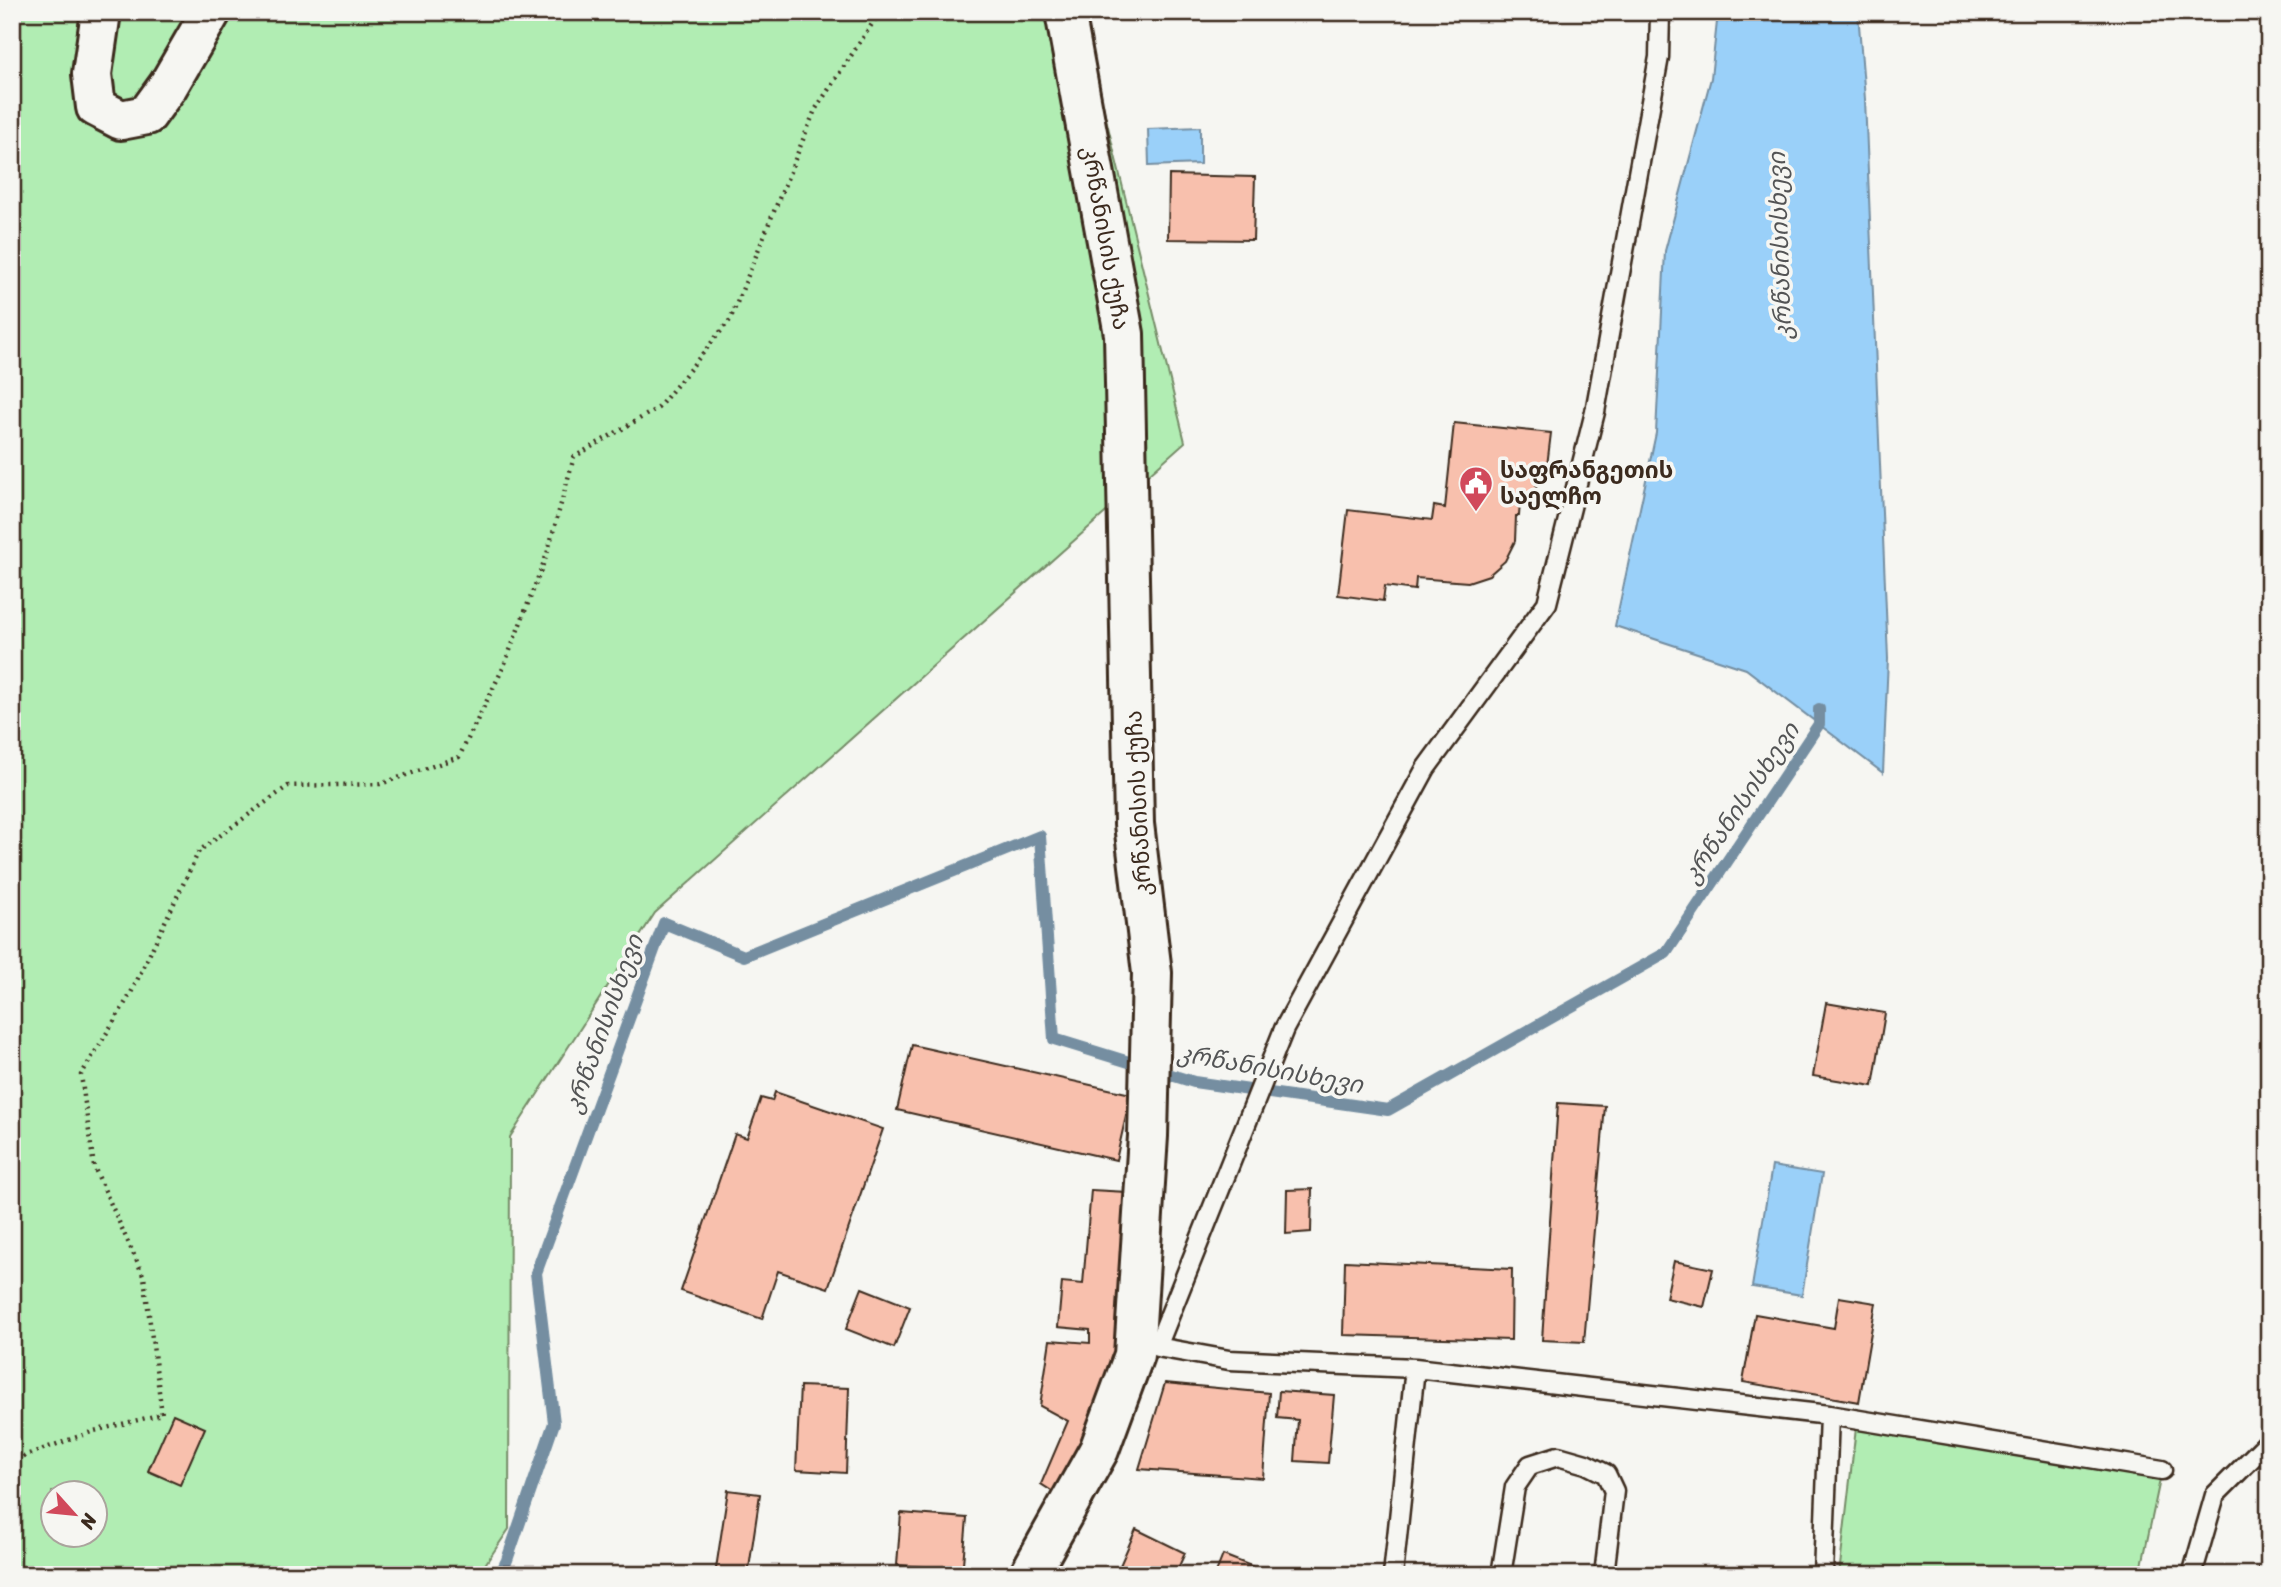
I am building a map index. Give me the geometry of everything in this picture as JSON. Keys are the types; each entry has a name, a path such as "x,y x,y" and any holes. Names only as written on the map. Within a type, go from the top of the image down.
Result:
{"street":[{"path":"101,12 92,74 96,107 121,120 147,115 168,86 211,12"},
{"name":"კრწანისის ქუჩა","path":"1029,1575 1099,1450 1134,1355 1148,1136 1152,972 1134,824 1125,334 1065,12"}],"lane":[{"path":"1660,12 1659,58 1595,412 1547,603 1426,768 1283,1029 1157,1348 1229,1360 1415,1368 1829,1415 2162,1470"},
{"path":"1392,1575 1415,1368"},
{"path":"1823,1575 1829,1415"},
{"path":"2192,1575 2216,1495 2269,1441"},
{"path":"1501,1575 1515,1487 1530,1465 1558,1456 1586,1464 1606,1475 1614,1491 1604,1575"}],"path":[{"path":"12,1466 26,1455 94,1431 162,1414 144,1277 94,1167 81,1075 130,995 199,851 288,786 380,784 458,757 504,666 547,554 574,457 658,408 730,320 815,110 880,12"}],"green space":[{"path":"12,12 1080,12 1185,442 655,913 510,1137 509,1529 478,1575 12,1575"},
{"path":"1856,1428 2162,1470 2140,1575 1839,1575"}],"water":[{"path":"1718,12 1858,12 1865,99 1888,659 1883,773 1746,669 1615,626 1656,433 1665,251 1711,78"},
{"path":"1200,127 1200,164 1149,166 1148,129"},
{"path":"1772,1166 1822,1174 1802,1295 1752,1287"}],"building":[{"path":"1169,175 1255,177 1253,240 1168,239"},
{"name":"საფრანგეთის საელჩო","path":"1454,423 1551,433 1546,474 1538,473 1534,504 1520,502 1519,516 1516,516 1515,541 1505,561 1489,575 1468,582 1416,578 1415,590 1385,586 1383,601 1338,595 1348,510 1432,520 1434,506 1445,508"},
{"path":"1826,1003 1885,1013 1873,1086 1813,1076"},
{"path":"912,1045 1131,1094 1116,1160 897,1110"},
{"path":"775,1092 883,1129 828,1288 778,1271 762,1319 681,1291 735,1134 747,1138 761,1098 772,1101"},
{"path":"1558,1103 1605,1106 1584,1342 1542,1340"},
{"path":"1312,1189 1311,1232 1286,1234 1287,1190"},
{"path":"1091,1190 1127,1192 1124,1308 1111,1381 1058,1495 1041,1484 1068,1421 1040,1406 1050,1340 1090,1343 1090,1330 1058,1327 1062,1282 1083,1284"},
{"path":"1345,1261 1512,1269 1511,1340 1343,1335"},
{"path":"1674,1261 1713,1269 1704,1307 1666,1298"},
{"path":"862,1288 910,1307 894,1348 846,1329"},
{"path":"1839,1297 1876,1303 1859,1402 1743,1382 1755,1314 1834,1328"},
{"path":"1165,1383 1269,1393 1263,1478 1139,1469"},
{"path":"800,1386 849,1388 846,1473 796,1470"},
{"path":"1279,1391 1334,1395 1328,1463 1295,1461 1298,1420 1277,1418"},
{"path":"173,1414 205,1428 180,1485 148,1471"},
{"path":"728,1490 760,1494 748,1575 715,1575"},
{"path":"901,1513 967,1518 962,1575 924,1575 925,1567 897,1565"},
{"path":"1136,1529 1185,1553 1175,1575 1119,1575 1118,1570"},
{"path":"2269,1551 2269,1575 2255,1575"},
{"path":"1223,1555 1274,1575 1215,1575"}],"waterway":[{"name":"კრწანისისხევი","path":"500,1575 554,1423 536,1273 664,923 744,956 1040,836 1054,1039 1194,1082 1388,1110 1666,953 1819,724 1819,709"}],"place":[{"name":"საფრანგეთის საელჩო","path":"1476,513"}]}
